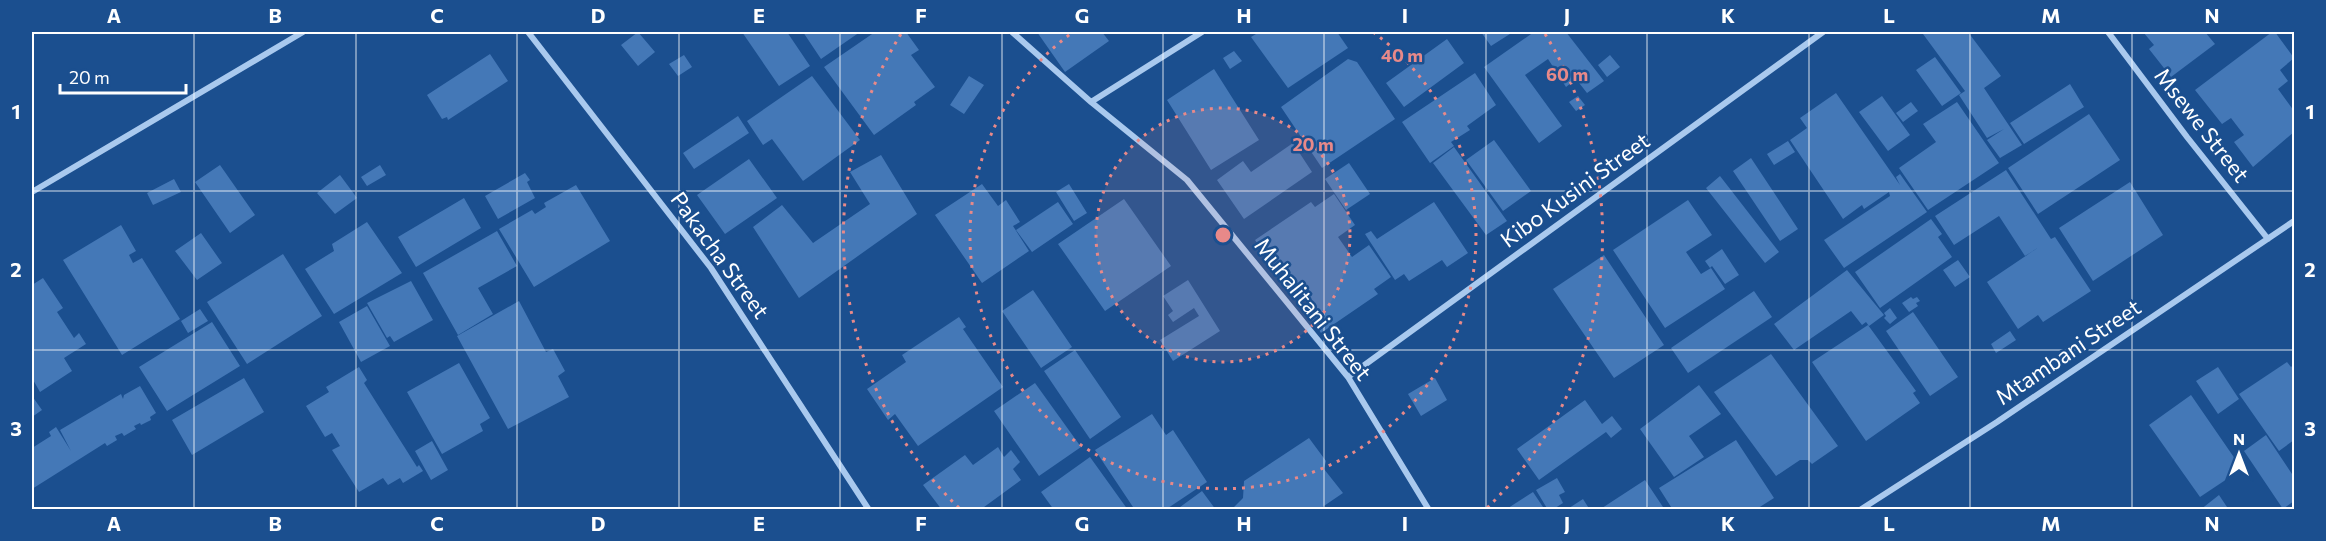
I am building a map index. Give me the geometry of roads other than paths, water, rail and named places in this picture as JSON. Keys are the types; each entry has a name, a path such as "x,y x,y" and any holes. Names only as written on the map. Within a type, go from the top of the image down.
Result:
{"street":[{"path":"32,192 303,32"},
{"name":"Pakacha Street","path":"528,32 711,268 869,510"},
{"name":"Muhalitani Street","path":"1012,32 1090,102 1187,180 1348,377 1429,510"},
{"path":"1090,102 1202,32"},
{"name":"Kibo Kusini Street","path":"1348,377 1823,32"},
{"name":"Msewe Street","path":"2108,32 2268,239"},
{"name":"Mtambani Street","path":"1860,510 1997,422 2295,221"}]}
